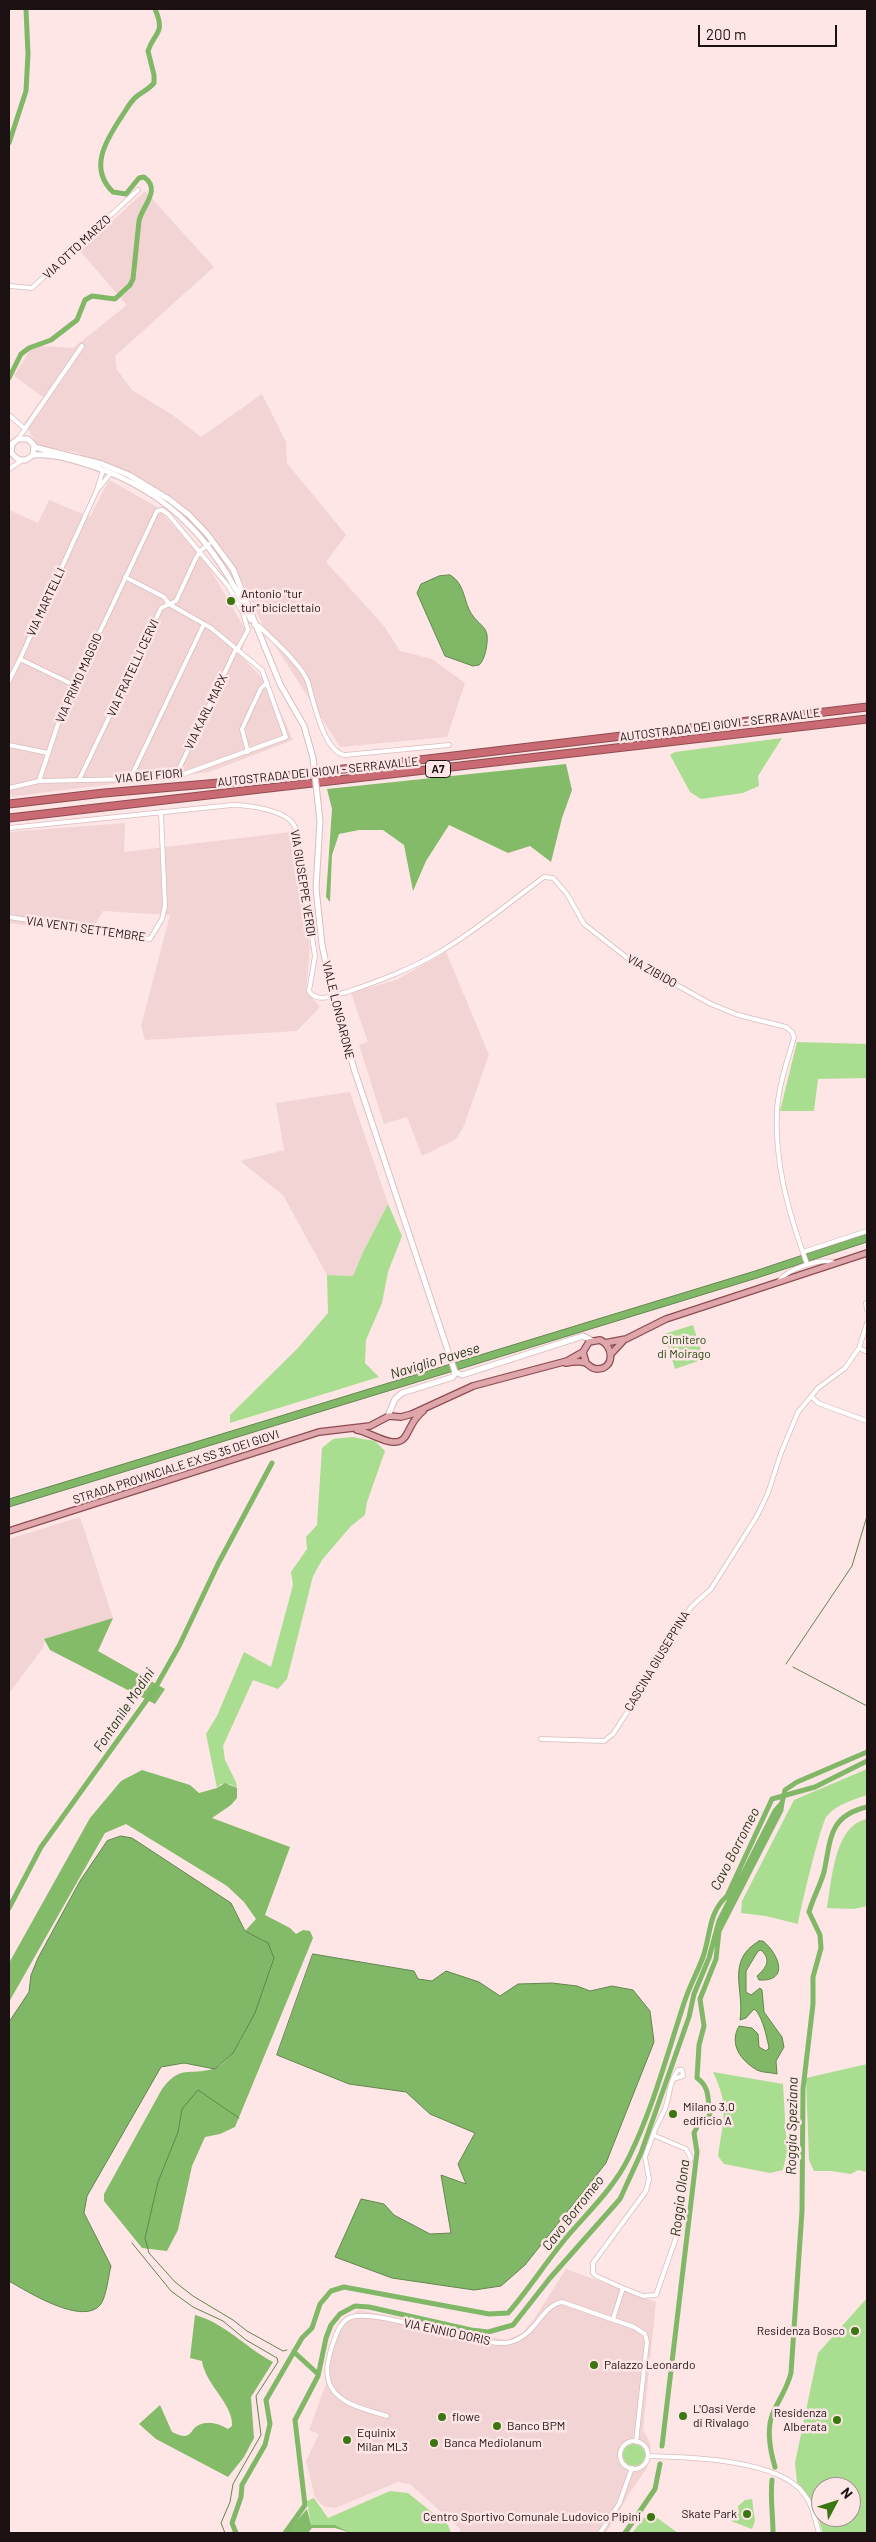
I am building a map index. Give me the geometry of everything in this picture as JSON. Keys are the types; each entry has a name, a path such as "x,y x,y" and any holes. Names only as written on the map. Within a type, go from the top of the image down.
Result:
{"highway":[{"name":"AUTOSTRADA DEI GIOVI - SERRAVALLE","path":"9,804 104,793 242,781 867,707"},
{"name":"AUTOSTRADA DEI GIOVI - SERRAVALLE","path":"9,818 867,720"}],"main road":[{"path":"28,439 34,447 33,456 26,460 21,460 11,453 13,441 28,439"},
{"name":"VIALE LONGARONE","path":"34,447 108,470 141,487 167,504 211,543 255,625 280,684 304,726 313,758 320,821 316,888 322,945 333,996 354,1072 455,1372"},
{"name":"VIALE LONGARONE","path":"33,456 44,454 108,470"},
{"path":"386,1441 379,1431 395,1399 402,1393 452,1377 455,1372 462,1375 583,1336 593,1341 605,1343 626,1338 666,1319 867,1252"},
{"path":"605,1343 611,1354 626,1338"},
{"name":"STRADA PROVINCIALE EX SS 35 DEI GIOVI","path":"9,1531 319,1432 373,1426 386,1418 412,1414 473,1386 556,1364 583,1352 586,1345 593,1341"},
{"path":"583,1352 586,1363"},
{"name":"STRADA PROVINCIALE EX SS 35 DEI GIOVI","path":"556,1364 586,1363 592,1368 602,1368 608,1364 611,1354"},
{"name":"STRADA PROVINCIALE EX SS 35 DEI GIOVI","path":"350,1428 371,1433 386,1441 398,1442 407,1432 412,1422 429,1406"},
{"path":"398,1416 406,1423 407,1432"}],"street":[{"name":"VIA OTTO MARZO","path":"9,286 32,288 138,190"},
{"path":"13,441 26,429 82,346"},
{"path":"9,415 26,429 28,439"},
{"path":"9,469 11,453"},
{"path":"9,469 21,460"},
{"name":"VIA MARTELLI","path":"9,681 108,470"},
{"name":"VIA MARTELLI","path":"97,490 108,470"},
{"name":"VIA PRIMO MAGGIO","path":"39,781 62,712 158,511 162,510 168,514 200,551"},
{"name":"VIA FRATELLI CERVI","path":"79,780 161,608 177,598 200,551 211,543"},
{"name":"VIA KARL MARX","path":"176,775 248,630 243,613 228,586 200,551"},
{"path":"125,577 164,597 168,604 204,624 262,670 267,683 261,688 242,729 248,752"},
{"path":"130,779 204,624"},
{"path":"255,625 259,626 305,676 316,711 330,745 336,752 345,755 449,745"},
{"path":"20,659 74,685"},
{"name":"VIA DEI FIORI","path":"9,788 39,781 130,779 176,775 285,739 287,736 267,683"},
{"path":"9,745 48,754"},
{"name":"VIA GIUSEPPE VERDI","path":"161,812 224,805 252,806 292,821 295,827 315,956 309,991 311,996 317,998 333,996"},
{"path":"9,828 161,812"},
{"name":"VIA VENTI SETTEMBRE","path":"9,917 150,939 162,919 165,906 161,812"},
{"name":"VIA ZIBIDO","path":"333,996 392,976 423,961 463,937 544,877 556,880 584,924 626,957 711,1004 738,1015 786,1027 792,1032 794,1038 779,1095 778,1135 783,1188 807,1264"},
{"path":"803,1252 867,1231"},
{"path":"778,1282 783,1275 807,1264 828,1260 835,1263"},
{"path":"866,1303 867,1310"},
{"path":"867,1323 859,1348 867,1352"},
{"name":"CASCINA GIUSEPPINA","path":"541,1739 604,1741 613,1734 658,1665 670,1638 691,1607 711,1589 744,1539 768,1493 780,1453 798,1412 818,1388 838,1375 859,1348"},
{"path":"811,1396 819,1404 867,1421"},
{"path":"653,2135 686,2149 691,2158 682,2187 677,2235 656,2295 643,2296 596,2276 593,2273 593,2263 646,2191 649,2179 645,2157 653,2135 665,2108 673,2079"},
{"path":"612,2319 623,2288"},
{"name":"VIA ENNIO DORIS","path":"387,2416 341,2398 330,2383 327,2367 328,2358 343,2322 350,2317 358,2315 379,2318 502,2343 524,2336 558,2302 570,2304 642,2330 647,2338 636,2442"},
{"path":"636,2442 643,2445 648,2456 642,2466 632,2468 623,2463 621,2455 626,2444 636,2442"},
{"path":"648,2456 696,2458 727,2462 783,2476 805,2494 811,2506 819,2533"},
{"path":"600,2533 619,2504 632,2468"}],"shaded area":[{"path":"145,191 214,267 115,356 117,370 132,390 174,416 201,437 262,394 286,442 287,463 346,535 326,562 384,626 400,651 432,659 465,683 447,737 340,747 265,630 243,583 215,540 192,514 120,469 75,452 38,446 24,423 43,397 14,376 30,350 41,346 73,348 127,305 80,251"},
{"path":"109,480 157,507 207,564 248,634 240,655 268,684 293,740 209,772 9,797 9,510 38,523 49,500 90,517"},
{"path":"450,575 459,583 470,611 486,632 486,652 479,665 473,666 445,656 417,593 421,584 439,576"},
{"path":"566,764 572,790 562,818 551,862 530,846 508,853 449,825 426,861 413,891 404,845 383,830 359,830 339,834 332,855 330,902 326,897 332,809 327,789"},
{"path":"125,823 124,852 291,832 310,948 306,991 320,1007 297,1031 145,1040 141,1026 170,915 103,911 90,934 9,923 9,832"},
{"path":"446,952 489,1055 463,1128 456,1139 422,1156 407,1117 384,1124 359,1045 368,1042 351,993 396,980"},
{"path":"350,1092 388,1204 353,1276 327,1275 283,1195 240,1161 284,1150 276,1103"},
{"path":"867,1234 867,1242 757,1278 9,1507 9,1499 755,1271"},
{"path":"80,1517 113,1618 45,1639 43,1648 9,1693 9,1539"},
{"path":"113,1618 98,1651 165,1689 155,1704 50,1650 44,1639"},
{"path":"142,1770 190,1785 199,1793 217,1788 225,1783 237,1788 237,1798 231,1805 212,1818 290,1847 265,1915 290,1928 296,1934 303,1930 310,1931 313,1938 235,2127 220,2134 205,2137 192,2166 178,2230 167,2251 142,2248 104,2201 104,2194 162,2089 174,2076 185,2072 213,2069 221,2065 229,2057 244,2033 261,1994 268,1943 245,1931 256,1919 244,1902 227,1886 126,1824 105,1833 9,2002 9,1963 90,1818 121,1781"},
{"path":"121,1836 132,1838 231,1903 245,1931 268,1943 274,1958 255,2013 233,2053 215,2069 184,2063 161,2067 87,2196 84,2213 111,2266 101,2304 93,2310 82,2312 56,2305 9,2281 9,2022 29,1992 31,1975 38,1958 80,1881 107,1841"},
{"path":"759,1941 763,1941 769,1946 777,1960 778,1972 775,1977 759,1980 757,1976 765,1967 767,1961 761,1950 758,1951 746,1971 746,1992 751,1995 760,1988 762,1990 764,2012 782,2037 784,2047 776,2061 777,2074 759,2071 751,2066 738,2051 735,2039 739,2026 752,2028 758,2034 759,2047 766,2051 769,2048 764,2027 754,2009 746,2018 740,2020 739,1967 742,1958"},
{"path":"313,1954 414,1971 418,1979 432,1981 446,1971 479,1982 500,1996 518,1984 552,1983 577,1986 590,1991 612,1986 633,1990 650,2011 654,2042 606,2163 525,2265 501,2286 474,2290 392,2278 335,2257 361,2199 384,2204 394,2215 430,2234 451,2233 441,2175 466,2184 458,2164 475,2133 430,2114 406,2092 349,2084 277,2055"},
{"path":"566,2269 656,2302 643,2430 651,2445 647,2468 606,2533 461,2533 459,2528 410,2484 398,2482 335,2508 323,2506 315,2497 306,2461 319,2434 309,2430 326,2384 325,2372 333,2337 342,2321 359,2310 506,2340 522,2333 534,2319"},
{"path":"195,2315 226,2330 273,2362 251,2397 254,2438 244,2457 228,2477 156,2439 139,2424 160,2405 172,2432 181,2436 188,2435 197,2426 205,2423 220,2425 228,2429 232,2426 229,2410 208,2378 202,2361 190,2358"},
{"path":"307,2509 311,2525 335,2525 351,2533 335,2528 312,2528 308,2533 286,2533"}],"green space":[{"path":"782,738 758,776 759,786 743,793 701,799 690,792 670,755 675,752"},
{"path":"797,1042 867,1044 867,1078 818,1079 814,1111 780,1111"},
{"path":"388,1204 402,1236 388,1272 382,1303 366,1340 365,1363 379,1377 230,1423 230,1415 297,1349 328,1313 327,1275 353,1276"},
{"name":"Cimitero di Moirago","path":"693,1325 704,1359 675,1369 664,1334"},
{"path":"352,1437 375,1441 385,1451 367,1502 365,1515 351,1526 322,1560 313,1576 287,1679 278,1689 253,1680 223,1746 225,1760 237,1788 230,1784 221,1784 217,1788 206,1734 217,1716 244,1652 271,1667 293,1585 291,1572 307,1549 306,1537 317,1525 322,1448 333,1439"},
{"path":"867,1769 867,1795 836,1808 827,1816 824,1822 798,1924 766,1916 741,1913 742,1901 794,1800"},
{"path":"867,1819 867,1906 854,1909 827,1908 836,1856 841,1843 856,1823"},
{"path":"867,2064 867,2172 858,2170 851,2174 814,2171 809,2160 806,2078"},
{"path":"713,2072 783,2084 787,2152 783,2170 770,2173 724,2164 718,2156 724,2114 722,2095"},
{"path":"867,2298 867,2533 823,2533 821,2527 861,2527 861,2477 811,2477 811,2500 797,2482 795,2463 818,2353"},
{"path":"634,2444 642,2447 645,2455 642,2463 634,2466 626,2463 623,2455 626,2447"},
{"path":"390,2491 408,2493 448,2525 451,2533 351,2533 335,2525 311,2525 307,2501 314,2498 328,2518"},
{"name":"Skate Park","path":"752,2499 755,2521 752,2529 731,2521 734,2513 739,2514 738,2506 745,2500"},
{"name":"Centro Sportivo Comunale Ludovico Pipini","path":"649,2512 678,2533 632,2533"}],"waterway":[{"path":"9,143 26,91 28,54 26,9"},
{"path":"9,378 21,354 29,348 51,340 77,320 85,300 92,296 115,299 130,285 133,279 139,221 151,193 151,187 144,177 139,178 126,194 113,192 106,183 101,165 105,146 114,128 131,102 154,83 148,51 159,28 155,9"},
{"name":"Fontanile Modini","path":"9,1908 41,1847 154,1690 179,1646 218,1564 272,1463"},
{"path":"786,1664 852,1566 867,1516"},
{"path":"793,1667 867,1706"},
{"path":"285,2533 305,2505 295,2420 318,2376 326,2338 331,2325 340,2314 355,2306 369,2307 471,2330 488,2332 513,2325 550,2278 620,2199 641,2153 689,2017 694,1994 709,1958 719,1921 775,1811 782,1803 785,1790 797,1782 867,1752"},
{"name":"Cavo Borromeo","path":"236,2533 232,2523 241,2497 242,2485 265,2445 270,2424 266,2400 302,2338 312,2328 320,2304 331,2291 344,2287 489,2314 508,2313 551,2256 616,2179 629,2157 652,2100 686,1997 703,1957 716,1909 727,1896 772,1799 815,1787 867,1761"},
{"name":"Roggia Olona","path":"662,2446 697,2152 694,2133 698,2125 710,2115 705,2086 697,2078 699,2045 704,2026 700,1999 716,1959 719,1931 781,1810 782,1803"},
{"name":"Roggia Speziana","path":"775,2467 769,2433 773,2413 791,2373 802,2211 803,2089 813,2004 813,1977 821,1948 820,1935 809,1912 824,1872 830,1840 838,1823 854,1811 867,1807"},
{"path":"239,2118 198,2090 182,2109 178,2132 158,2182 145,2238 149,2253 175,2282 247,2331 283,2351 287,2350"},
{"path":"132,2243 171,2291 193,2307 223,2321 246,2340 277,2358 278,2362 256,2396 261,2435 233,2484 230,2502 221,2523 225,2533"},
{"path":"294,2352 318,2374"},
{"name":"Roggia Olona","path":"625,2533 655,2489 660,2464"},
{"name":"Roggia Speziana","path":"772,2480 773,2533"}],"place":[{"name":"Antonio \"tur tur\" biciclettaio","path":"231,601"},
{"name":"Milano 3.0 edificio A","path":"673,2114"},
{"name":"Residenza Bosco","path":"855,2331"},
{"name":"Palazzo Leonardo","path":"594,2365"},
{"name":"L'Oasi Verde di Rivalago","path":"683,2416"},
{"name":"flowe","path":"442,2417"},
{"name":"Residenza Alberata","path":"837,2420"},
{"name":"Banco BPM","path":"497,2426"},
{"name":"Equinix Milan ML3","path":"347,2440"},
{"name":"Banca Mediolanum","path":"434,2443"},
{"name":"Skate Park","path":"747,2514"},
{"name":"Centro Sportivo Comunale Ludovico Pipini","path":"651,2517"}],"water label":[{"name":"Naviglio Pavese","path":"435,1361"}]}
